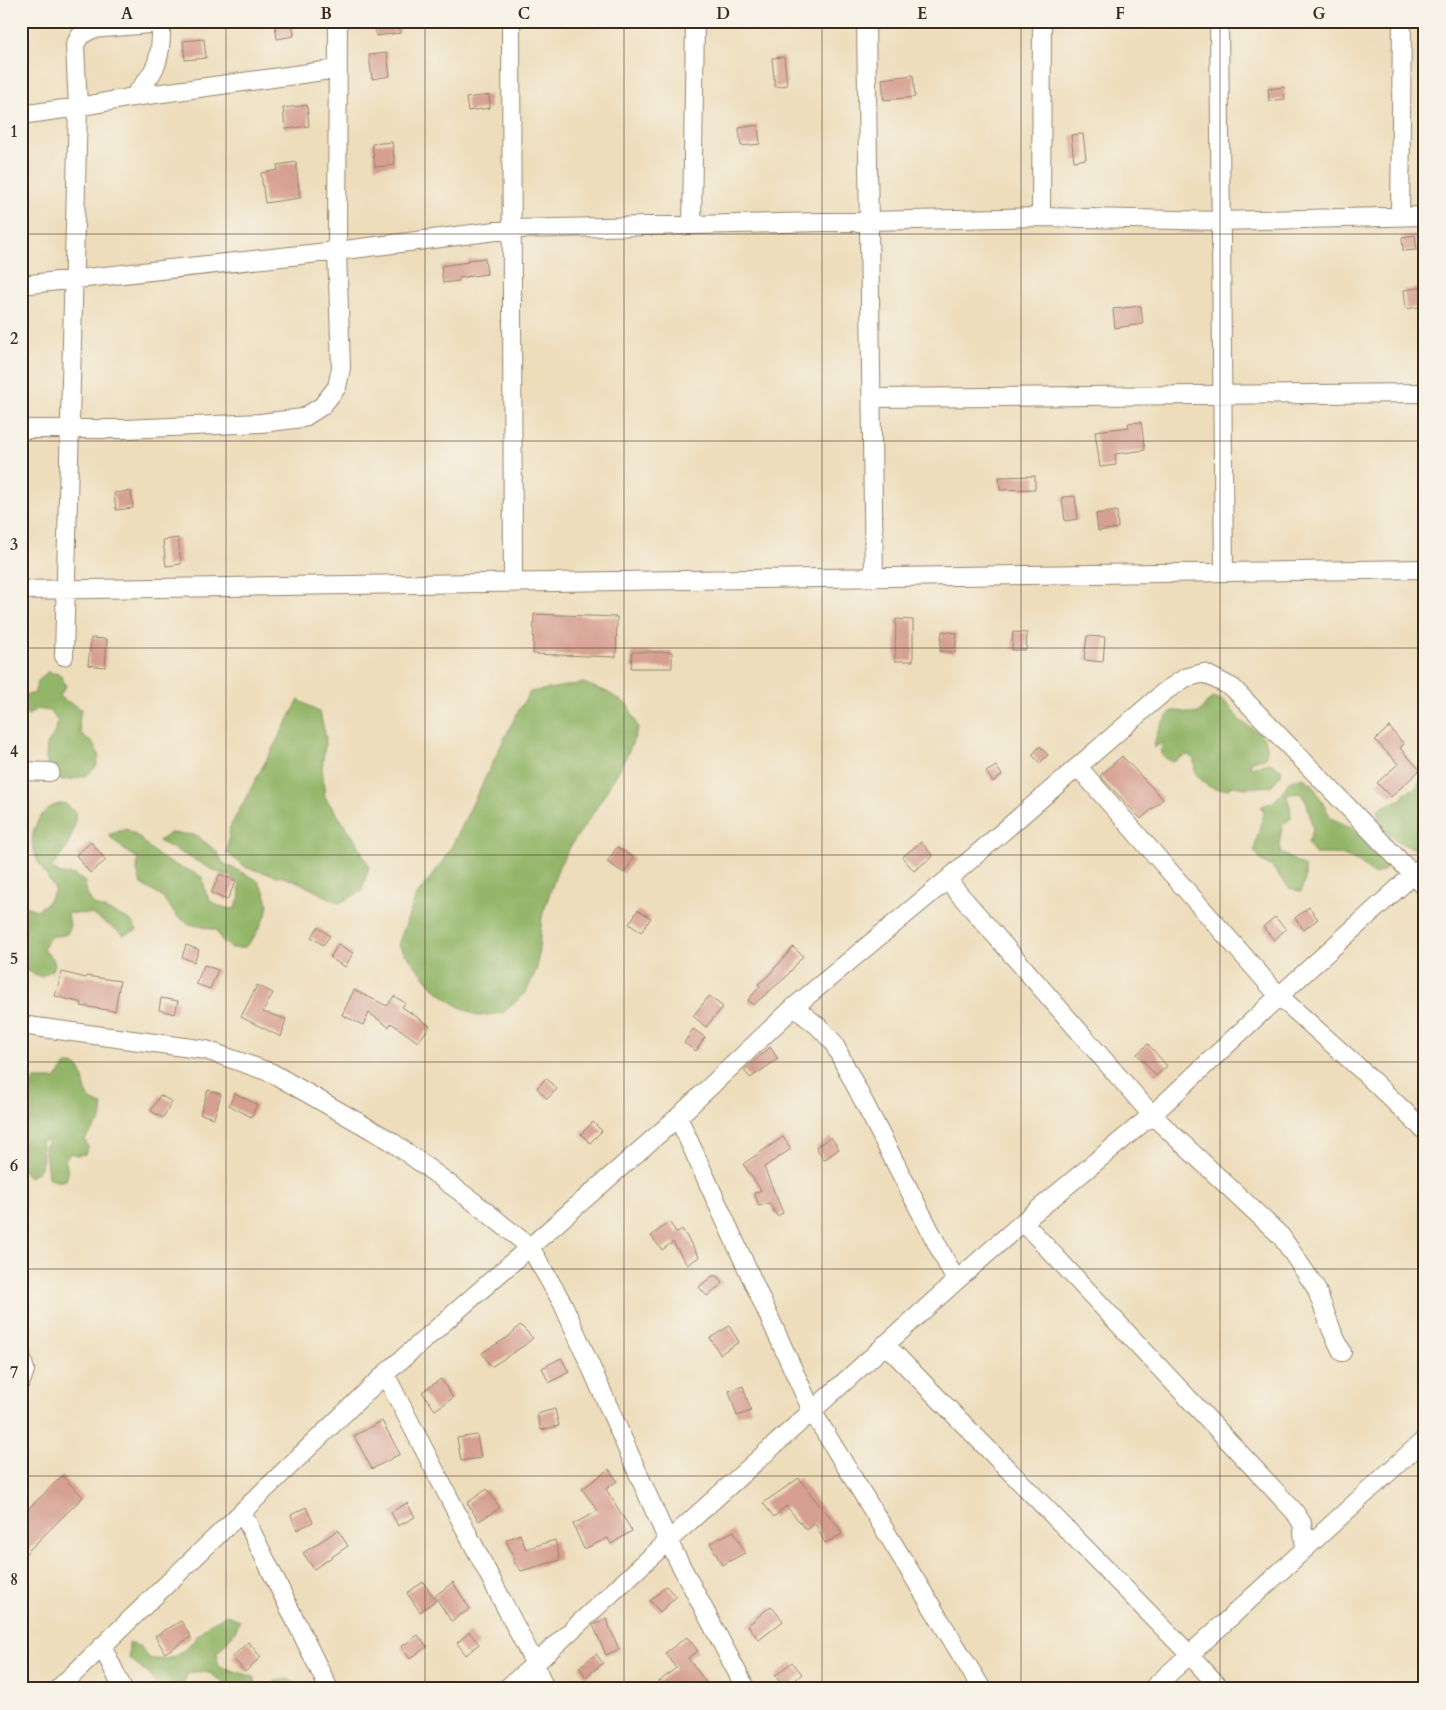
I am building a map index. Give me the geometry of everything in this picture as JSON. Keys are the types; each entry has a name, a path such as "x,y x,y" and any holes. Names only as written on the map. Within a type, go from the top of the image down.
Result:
{"street":[{"path":"21,429 125,429 261,423 303,418 322,406 337,387 341,368 337,251 338,21"},
{"path":"511,21 513,583"},
{"path":"692,224 695,21"},
{"path":"866,21 874,578"},
{"path":"1041,217 1042,21"},
{"path":"1219,21 1224,572"},
{"path":"1400,217 1402,21"},
{"path":"64,656 78,107 75,45 80,36 92,29 162,22 162,42 153,73 133,97"},
{"path":"21,115 133,97 338,69"},
{"path":"21,285 337,251 512,229 1041,217 1221,221 1425,216"},
{"path":"872,398 1425,394"},
{"path":"21,590 1425,569"},
{"path":"58,1689 385,1374 678,1117 794,1007 947,880 1164,692 1184,678 1204,673 1233,688 1421,875 1279,996 1152,1115 1023,1222 885,1344 506,1689"},
{"path":"1078,767 1279,996 1358,1067 1425,1131"},
{"path":"21,771 50,772"},
{"path":"947,880 1152,1115 1281,1236 1316,1288 1342,1352"},
{"path":"794,1007 819,1027 833,1042 956,1281"},
{"path":"21,1025 206,1050 272,1073 391,1141 474,1202 530,1247 563,1304 668,1540 746,1689"},
{"path":"678,1117 812,1411 982,1689"},
{"path":"1023,1222 1294,1511 1302,1523 1305,1550"},
{"path":"885,1344 1221,1689"},
{"path":"21,1356 25,1370 21,1381"},
{"path":"385,1374 535,1664 545,1689"},
{"path":"1152,1689 1425,1439"},
{"path":"242,1512 329,1689"},
{"path":"102,1646 123,1689"}],"green space":[{"path":"47,672 60,674 66,686 59,697 81,709 79,722 81,734 92,742 99,755 96,767 87,775 62,780 50,774 46,759 47,745 54,734 58,721 50,711 37,709 27,716 21,709 21,695 34,694 38,681"},
{"path":"583,683 607,692 628,705 638,728 618,772 559,866 542,916 537,968 526,992 503,1013 478,1016 456,1005 434,988 398,945 416,896 451,848 516,715 530,692"},
{"path":"1213,698 1227,704 1242,722 1265,740 1267,751 1265,758 1251,761 1250,767 1270,763 1282,770 1280,776 1271,786 1246,788 1233,786 1227,789 1214,789 1199,778 1195,772 1194,759 1188,755 1172,762 1162,754 1163,742 1154,748 1160,728 1172,711 1199,713 1207,702"},
{"path":"299,700 320,713 326,738 322,768 325,797 356,841 369,866 362,891 339,903 294,880 247,868 227,853 230,827"},
{"path":"1425,769 1425,847 1419,849 1405,845 1393,837 1383,827 1378,813 1381,807 1402,799 1404,793 1417,787"},
{"path":"1302,777 1312,784 1331,818 1380,842 1386,854 1385,870 1374,875 1347,856 1315,854 1308,843 1313,830 1307,803 1300,793 1286,794 1291,818 1282,826 1280,839 1281,853 1305,867 1305,879 1301,892 1289,888 1272,867 1262,861 1254,850 1264,811 1260,807 1273,802 1289,782"},
{"path":"64,803 75,811 75,824 67,848 51,868 61,874 74,875 85,882 87,894 93,904 130,920 137,930 124,935 92,914 68,913 70,928 67,934 50,937 43,950 53,958 55,965 52,970 41,977 21,968 21,946 25,933 21,925 21,905 37,910 48,902 55,890 36,856 32,839 34,829 44,813 53,806"},
{"path":"126,829 161,857 203,878 208,897 221,907 235,909 240,896 239,884 230,876 217,872 159,841 170,833 196,835 217,852 223,863 257,880 264,891 268,903 266,915 254,937 244,948 232,948 222,941 216,930 190,924 178,917 162,897 141,884 137,871 138,858 128,853 108,835"},
{"path":"67,1064 78,1067 91,1100 102,1105 101,1118 85,1140 88,1147 85,1154 77,1155 71,1153 65,1159 68,1173 66,1180 57,1181 48,1177 45,1151 47,1139 41,1142 43,1158 41,1167 29,1177 21,1168 23,1141 21,1139 21,1102 24,1102 35,1079 55,1079"},
{"path":"227,1615 240,1620 235,1632 217,1653 218,1666 254,1677 257,1689 235,1689 209,1673 197,1672 188,1673 181,1689 157,1689 157,1685 150,1675 129,1658 129,1643 141,1647 148,1658 166,1659 174,1656 186,1648 209,1624"},
{"path":"288,1679 300,1686 299,1689 272,1689 275,1681"}],"building":[{"path":"374,21 399,21 400,33 376,36"},
{"path":"292,23 294,36 277,39 275,25"},
{"path":"204,39 206,58 185,60 183,41"},
{"path":"387,53 390,76 372,79 369,55"},
{"path":"784,57 787,85 775,87 772,58"},
{"path":"913,75 915,97 884,100 882,79"},
{"path":"1284,87 1285,99 1269,101 1268,89"},
{"path":"489,95 490,108 468,111 466,98"},
{"path":"307,105 309,126 285,129 283,108"},
{"path":"758,125 760,144 741,146 739,128"},
{"path":"1083,134 1086,159 1074,161 1071,135"},
{"path":"392,142 395,165 375,167 372,144"},
{"path":"296,162 300,198 265,203 261,173 278,170 277,165"},
{"path":"1415,235 1417,250 1403,251 1402,237"},
{"path":"485,258 487,274 459,278 459,281 443,283 441,266"},
{"path":"1425,287 1425,306 1406,309 1404,290"},
{"path":"1141,306 1143,324 1115,328 1113,309"},
{"path":"1141,422 1145,450 1115,454 1116,465 1100,467 1095,431 1129,427 1128,423"},
{"path":"1035,476 1035,489 1000,490 999,477"},
{"path":"131,491 133,508 116,510 114,493"},
{"path":"1075,496 1078,519 1065,521 1062,497"},
{"path":"1117,511 1118,528 1098,531 1096,514"},
{"path":"178,538 181,564 166,566 163,540"},
{"path":"534,614 617,617 616,657 533,654"},
{"path":"896,619 913,620 913,661 895,661"},
{"path":"942,631 957,633 955,653 940,651"},
{"path":"1013,632 1027,633 1026,650 1012,650"},
{"path":"1087,636 1105,637 1103,662 1084,660"},
{"path":"91,638 107,639 105,667 88,665"},
{"path":"632,652 672,652 672,668 631,668"},
{"path":"1389,727 1404,744 1400,748 1420,770 1391,797 1377,783 1398,764 1375,740"},
{"path":"1040,746 1048,755 1040,763 1032,755"},
{"path":"1122,756 1163,799 1141,819 1100,776"},
{"path":"996,766 1002,775 993,782 986,772"},
{"path":"91,842 106,860 90,873 76,855"},
{"path":"921,842 933,856 914,871 902,857"},
{"path":"617,847 634,858 624,873 607,862"},
{"path":"220,874 236,881 227,900 211,893"},
{"path":"1309,907 1318,919 1304,930 1295,918"},
{"path":"638,910 651,918 641,932 629,924"},
{"path":"1275,917 1286,929 1274,940 1263,927"},
{"path":"318,927 330,936 323,945 311,937"},
{"path":"338,944 353,953 345,967 330,958"},
{"path":"186,945 199,950 194,962 182,957"},
{"path":"793,947 803,956 785,978 753,1005 748,1000 760,986 758,984 768,976"},
{"path":"204,965 218,970 210,989 196,984"},
{"path":"62,972 86,978 86,976 120,981 115,1011 81,1006 82,1003 55,996"},
{"path":"257,985 273,993 263,1012 286,1019 281,1037 241,1017"},
{"path":"354,990 387,1006 394,996 405,1003 402,1007 430,1026 418,1042 391,1023 389,1027 369,1013 363,1025 342,1015"},
{"path":"709,996 723,1007 706,1027 693,1016"},
{"path":"161,998 178,1001 175,1014 159,1010"},
{"path":"693,1029 705,1037 696,1051 684,1043"},
{"path":"1148,1044 1167,1066 1156,1076 1137,1054"},
{"path":"770,1047 778,1059 750,1078 744,1070"},
{"path":"546,1078 557,1089 547,1099 537,1088"},
{"path":"208,1090 221,1094 214,1118 200,1114"},
{"path":"235,1093 257,1105 251,1117 229,1105"},
{"path":"160,1095 172,1102 163,1118 151,1111"},
{"path":"593,1122 602,1131 590,1143 581,1134"},
{"path":"783,1137 791,1149 764,1167 783,1213 777,1216 769,1203 759,1206 754,1193 761,1190 743,1164"},
{"path":"831,1137 839,1149 824,1160 816,1147"},
{"path":"669,1222 677,1233 682,1229 699,1257 687,1265 673,1242 662,1250 651,1236"},
{"path":"712,1276 717,1276 723,1283 707,1296 699,1287"},
{"path":"520,1325 533,1338 491,1367 482,1353 508,1337"},
{"path":"729,1326 739,1342 720,1354 710,1338"},
{"path":"561,1358 569,1372 549,1383 542,1368"},
{"path":"441,1379 453,1398 435,1410 422,1392"},
{"path":"743,1386 751,1411 737,1416 729,1391"},
{"path":"555,1409 559,1426 541,1430 537,1414"},
{"path":"382,1421 400,1454 372,1469 354,1436"},
{"path":"477,1435 481,1458 461,1461 457,1438"},
{"path":"609,1469 617,1481 606,1489 632,1531 611,1544 608,1538 584,1549 573,1524 598,1511 582,1489"},
{"path":"62,1476 83,1497 21,1558 21,1516"},
{"path":"799,1478 838,1526 842,1534 825,1543 815,1523 807,1530 786,1506 774,1517 763,1503"},
{"path":"487,1489 500,1508 479,1521 467,1503"},
{"path":"407,1503 415,1517 398,1526 391,1512"},
{"path":"306,1507 313,1522 297,1530 291,1515"},
{"path":"338,1530 348,1546 314,1569 303,1553"},
{"path":"734,1531 745,1553 722,1565 710,1543"},
{"path":"520,1534 526,1549 555,1540 560,1560 521,1571 513,1561 515,1560 506,1540"},
{"path":"423,1582 436,1600 420,1612 407,1593"},
{"path":"453,1582 470,1609 451,1621 435,1596"},
{"path":"666,1586 676,1597 660,1612 650,1601"},
{"path":"771,1606 783,1621 759,1640 748,1625"},
{"path":"606,1619 619,1649 606,1655 593,1625"},
{"path":"181,1621 191,1637 165,1653 155,1636"},
{"path":"469,1632 479,1644 466,1655 457,1643"},
{"path":"418,1635 427,1647 410,1659 401,1647"},
{"path":"687,1637 698,1651 688,1658 711,1689 650,1689 676,1668 665,1653"},
{"path":"248,1642 261,1657 245,1672 232,1657"},
{"path":"596,1654 603,1663 586,1677 579,1667"},
{"path":"792,1662 802,1674 786,1689 775,1676"}]}
